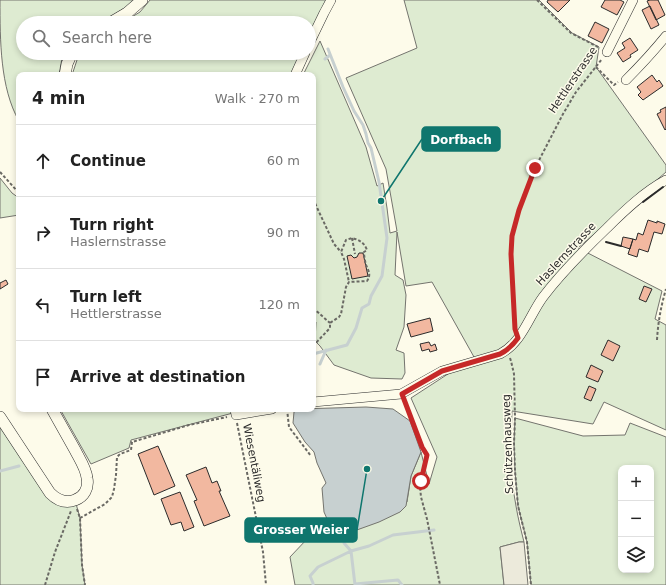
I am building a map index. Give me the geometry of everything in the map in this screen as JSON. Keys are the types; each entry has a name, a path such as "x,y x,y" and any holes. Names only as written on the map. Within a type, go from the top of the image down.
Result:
{"street":[{"path":"122,16 142,0"},
{"path":"316,30 331,0"},
{"name":"Hettlerstrasse","path":"607,52 633,0"},
{"path":"622,80 647,58 666,36"},
{"path":"66,72 69,60"},
{"path":"296,72 302,60"},
{"name":"Haslernstrasse","path":"316,402 402,394 442,371 506,351 518,338 542,299 561,274 618,217 646,192 666,180"},
{"path":"0,417 50,493 59,500 66,502 72,501 82,497 86,490 88,484 87,474 54,412"}],"path":[{"path":"537,0 571,33 607,52"},
{"name":"Hettlerstrasse","path":"518,338 515,329 511,254 512,236 519,210 535,168 563,114 576,92 607,52"},
{"path":"596,67 614,85 622,80"},
{"path":"0,172 16,191"},
{"path":"316,205 334,244 341,252 344,259 349,282 346,287 341,314 330,323 330,328 316,343"},
{"path":"341,252 346,240 352,238 361,241 367,250 364,252 364,257 370,273 369,278 367,281 349,282"},
{"path":"352,238 355,254"},
{"path":"657,340 661,304 666,289"},
{"path":"316,311 330,323"},
{"name":"Schützenhausweg","path":"506,351 514,374 515,471 518,506 527,542 531,585"},
{"path":"402,394 422,447 427,455 420,487 440,585"},
{"path":"85,585 82,565 80,518 105,504 112,497 116,475 117,457 120,454 131,450 132,442 235,412"},
{"name":"Wiesentäliweg","path":"235,412 263,552 266,585"},
{"path":"287,412 289,427 312,456"},
{"path":"45,585 55,552 71,513"}],"green space":[{"path":"0,0 135,0 112,16 16,16 16,60 62,60 60,72 16,72 16,114 8,94 5,79 2,63"},
{"path":"150,0 326,0 316,22 316,16 133,16 140,12"},
{"path":"404,0 539,0 572,33 599,47 596,67 666,165 666,172 578,248 662,291 655,319 666,325 666,430 604,402 593,424 512,411 511,447 514,495 524,542 500,547 504,585 295,585 290,557 308,538 346,529 354,531 407,502 411,476 421,452 429,484 437,457 411,398 474,357 432,282 406,286 397,232 395,275 403,280 406,295 404,327 396,350 404,353 405,373 402,379 371,378 334,365 316,342 316,72 304,72 310,60 316,60 316,49 320,41 366,147 377,186 383,183 390,233 397,231 386,169 346,78 417,48"},
{"path":"77,60 299,60 294,72 73,72"},
{"path":"0,178 16,196 16,215 0,218"},
{"path":"62,412 237,412 131,440 129,448 91,464"},
{"path":"0,417 50,493 75,500 80,518 82,565 85,585 0,585"},
{"path":"515,418 583,436 625,435 630,423 666,437 666,585 531,585 527,542 518,506 515,471"}],"shaded area":[{"path":"366,407 393,409 410,421 421,452 411,476 406,506 400,512 379,522 354,531 328,521 324,512 322,488 326,483 314,452 305,442 293,423 294,412 316,412 316,408"},
{"path":"524,542 528,585 504,585 500,547"}],"building":[{"path":"548,0 570,0 558,12 547,2"},
{"path":"605,0 620,0 624,2 617,15 601,7"},
{"path":"658,0 665,15 656,20 647,1"},
{"path":"650,6 659,25 651,29 642,10"},
{"path":"595,22 609,29 602,43 588,36"},
{"path":"630,38 638,50 623,62 617,53 625,48 622,43"},
{"path":"652,75 657,82 659,80 663,86 643,100 638,95 641,92 637,87"},
{"path":"666,107 665,130 657,114 661,112 660,110"},
{"path":"648,220 665,224 662,234 654,232 648,252 639,249 637,257 628,254 633,239 636,240 638,233 643,235"},
{"path":"623,237 633,239 630,249 621,246"},
{"path":"359,253 363,253 368,276 352,279 347,256 351,255 354,258 357,257"},
{"path":"6,280 8,284 0,289 0,283"},
{"path":"644,286 652,289 646,302 639,299"},
{"path":"430,318 433,331 411,337 407,324"},
{"path":"608,340 620,346 613,361 601,355"},
{"path":"429,342 431,346 435,344 437,350 430,352 429,349 422,351 420,344"},
{"path":"591,365 603,371 598,382 586,377"},
{"path":"589,386 596,389 591,401 584,398"},
{"path":"158,446 175,486 154,495 138,454"},
{"path":"206,467 212,483 217,481 221,491 219,491 230,516 204,526 194,501 197,500 186,475"},
{"path":"180,492 194,527 184,531 181,522 171,525 161,499"}],"waterway":[{"path":"316,353 347,345 356,328 362,308 369,304 371,296 382,276 387,238 379,182 371,148 363,125 354,111 328,49"},
{"path":"325,59 330,55"},
{"path":"320,364 326,350"},
{"path":"0,471 19,466"},
{"path":"346,529 344,543 351,551 355,585"},
{"path":"313,585 310,576 318,567 351,551 369,546 393,535 434,530"},
{"path":"355,584 398,580 402,585"}],"wall":[{"path":"643,202 663,187"},
{"path":"606,242 621,246"}],"place":[{"name":"Dorfbach","path":"381,201"},
{"name":"Grosser Weier","path":"367,469"}],"route":[{"path":"421,481 427,455 422,447 402,394 442,371 500,354 513,345 518,338 515,329 511,254 512,236 519,210 535,168"}]}
